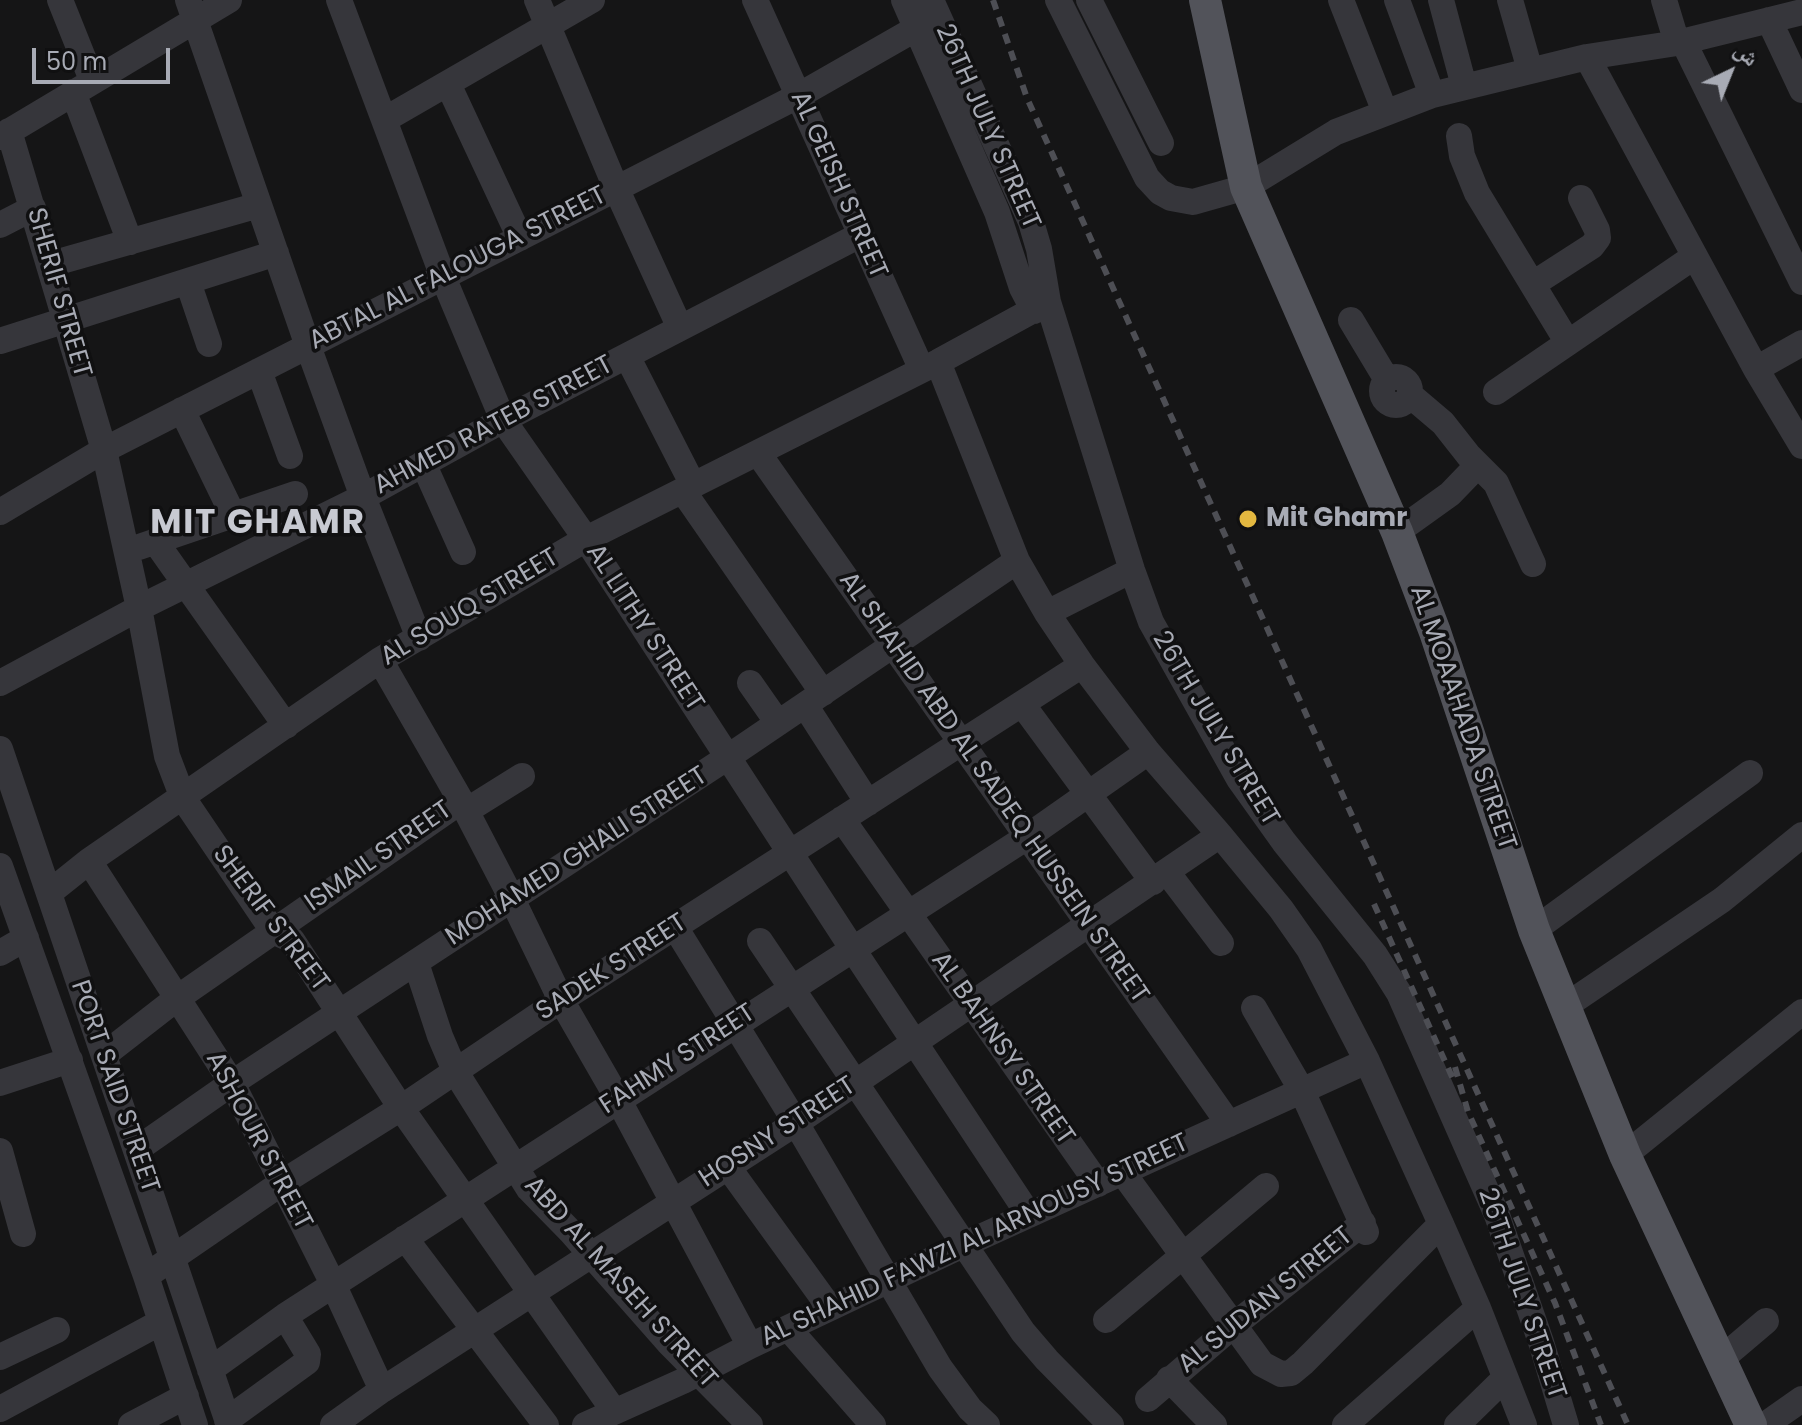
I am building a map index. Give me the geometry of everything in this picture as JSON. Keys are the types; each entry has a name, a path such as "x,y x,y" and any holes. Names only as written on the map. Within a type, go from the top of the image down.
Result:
{"main road":[{"name":"AL MOAAHADA STREET","path":"1205,0 1246,187 1397,532 1435,632 1534,930 1564,1007 1625,1155 1751,1425"}],"street":[{"path":"60,0 130,242"},
{"path":"5,134 83,86 192,10 229,0"},
{"name":"AL LITHY STREET","path":"339,0 443,277 503,420 586,539 1029,1215"},
{"path":"537,0 616,188 680,328"},
{"path":"384,120 592,0"},
{"name":"AL GEISH STREET","path":"755,0 860,235 930,366"},
{"name":"26TH JULY STREET","path":"904,0 997,212 1022,288 1041,307"},
{"name":"26TH JULY STREET","path":"931,0 1031,222 1039,249 1041,307 1151,622 1239,779 1284,842 1375,955 1399,993 1497,1215 1566,1425"},
{"path":"1058,0 1142,169 1160,192 1171,198 1193,202 1246,187 1336,132 1432,95 1587,57 1680,42 1787,12 1802,90"},
{"path":"1089,0 1161,143"},
{"path":"1341,0 1385,112"},
{"path":"1397,0 1432,95"},
{"path":"1441,0 1464,86"},
{"path":"1510,0 1530,70"},
{"path":"1664,0 1680,42 1802,282"},
{"path":"192,10 308,346 419,638"},
{"name":"ABTAL AL FALOUGA STREET","path":"0,512 104,450 798,96 917,28"},
{"path":"1587,57 1756,369 1802,446"},
{"path":"1095,78 1121,65"},
{"path":"448,84 520,238"},
{"name":"SHERIF STREET","path":"5,134 51,264 104,450 139,608 167,756 183,798 273,931 292,940 401,1108 614,1411"},
{"path":"1459,136 1468,175 1568,343"},
{"path":"1533,284 1592,246 1598,238 1581,198"},
{"path":"51,264 259,205"},
{"path":"0,225 33,208"},
{"name":"AHMED RATEB STREET","path":"0,683 139,608 363,497 503,420 860,235"},
{"path":"0,341 276,253"},
{"path":"1496,392 1695,256"},
{"path":"188,282 209,344"},
{"name":"AL SOUQ STREET","path":"49,893 89,861 380,660 586,539 1041,307"},
{"path":"1351,320 1395,393 1443,423 1496,483 1533,564"},
{"path":"1756,369 1802,343"},
{"path":"627,356 688,488 814,699 868,803"},
{"name":"26TH JULY STREET","path":"930,366 1017,561 1047,613 1148,752 1281,909 1309,949 1367,1061 1441,1224 1524,1425"},
{"path":"259,371 290,456"},
{"path":"1351,429 1395,393"},
{"path":"182,410 233,515"},
{"name":"AL SHAHID ABD AL SADEQ HUSSEIN STREET","path":"758,453 1229,1124"},
{"path":"423,463 463,552"},
{"path":"1397,532 1450,494 1478,465"},
{"path":"127,551 295,494"},
{"path":"155,541 286,726"},
{"name":"MOHAMED GHALI STREET","path":"136,1150 1017,561"},
{"path":"1047,613 1132,570"},
{"path":"380,660 463,806 561,1000 618,1099 750,1346"},
{"name":"SADEK STREET","path":"146,1276 283,1182 401,1108 561,1000 1082,665"},
{"path":"750,683 778,723"},
{"path":"1022,704 1087,796 1221,943"},
{"name":"PORT SAID STREET","path":"0,749 228,1422"},
{"name":"FAHMY STREET","path":"210,1370 333,1284 1027,837 1148,752"},
{"path":"1534,930 1750,773"},
{"name":"ISMAIL STREET","path":"104,1055 176,999 273,931 463,806 522,776"},
{"name":"AL BAHNSY STREET","path":"842,819 1098,1184"},
{"name":"HOSNY STREET","path":"333,1425 382,1390 796,1123 1220,835"},
{"path":"1564,1007 1722,900 1802,835"},
{"name":"ASHOUR STREET","path":"89,861 232,1083 333,1284 382,1390"},
{"name":"PORT SAID STREET","path":"0,866 146,1276 195,1425"},
{"path":"957,881 963,891 969,893 994,879"},
{"path":"675,927 796,1123 940,1368 970,1409 987,1425"},
{"path":"0,953 26,938"},
{"path":"760,941 1031,1342 1111,1425"},
{"name":"ABD AL MASEH STREET","path":"416,963 455,1071 529,1189 668,1342 750,1425"},
{"path":"1254,1008 1302,1091"},
{"path":"1625,1155 1802,1012"},
{"path":"0,1083 70,1060"},
{"name":"AL SHAHID FAWZI AL ARNOUSY STREET","path":"585,1425 963,1245 1367,1061"},
{"name":"AL SUDAN STREET","path":"1148,1399 1234,1325 1365,1228 1302,1091"},
{"path":"1,1159 23,1234"},
{"path":"728,1167 830,1308"},
{"path":"1123,1173 1262,1364 1273,1372 1291,1373 1303,1363 1441,1224"},
{"path":"1106,1320 1266,1186"},
{"path":"405,1238 546,1425"},
{"path":"1345,1425 1478,1308"},
{"path":"228,1422 307,1362 308,1354 285,1316"},
{"path":"1720,1360 1766,1321"},
{"path":"0,1409 161,1322"},
{"path":"788,1328 873,1425"},
{"path":"0,1357 57,1330"},
{"path":"1457,1425 1508,1385 1529,1373 1545,1373 1552,1378"},
{"name":"AL SUDAN STREET","path":"1169,1379 1214,1425"},
{"path":"131,1425 186,1396"},
{"path":"1765,1425 1802,1399"},
{"path":"0,1416 7,1425"}],"railway":[{"path":"993,0 1027,98 1628,1425"},
{"path":"1374,904 1453,1079"},
{"path":"1455,1067 1468,1112 1555,1303 1601,1425"}],"place":[{"name":"Mit Ghamr","path":"1248,519"}],"district":[{"name":"MIT GHAMR","path":"258,524"}]}
